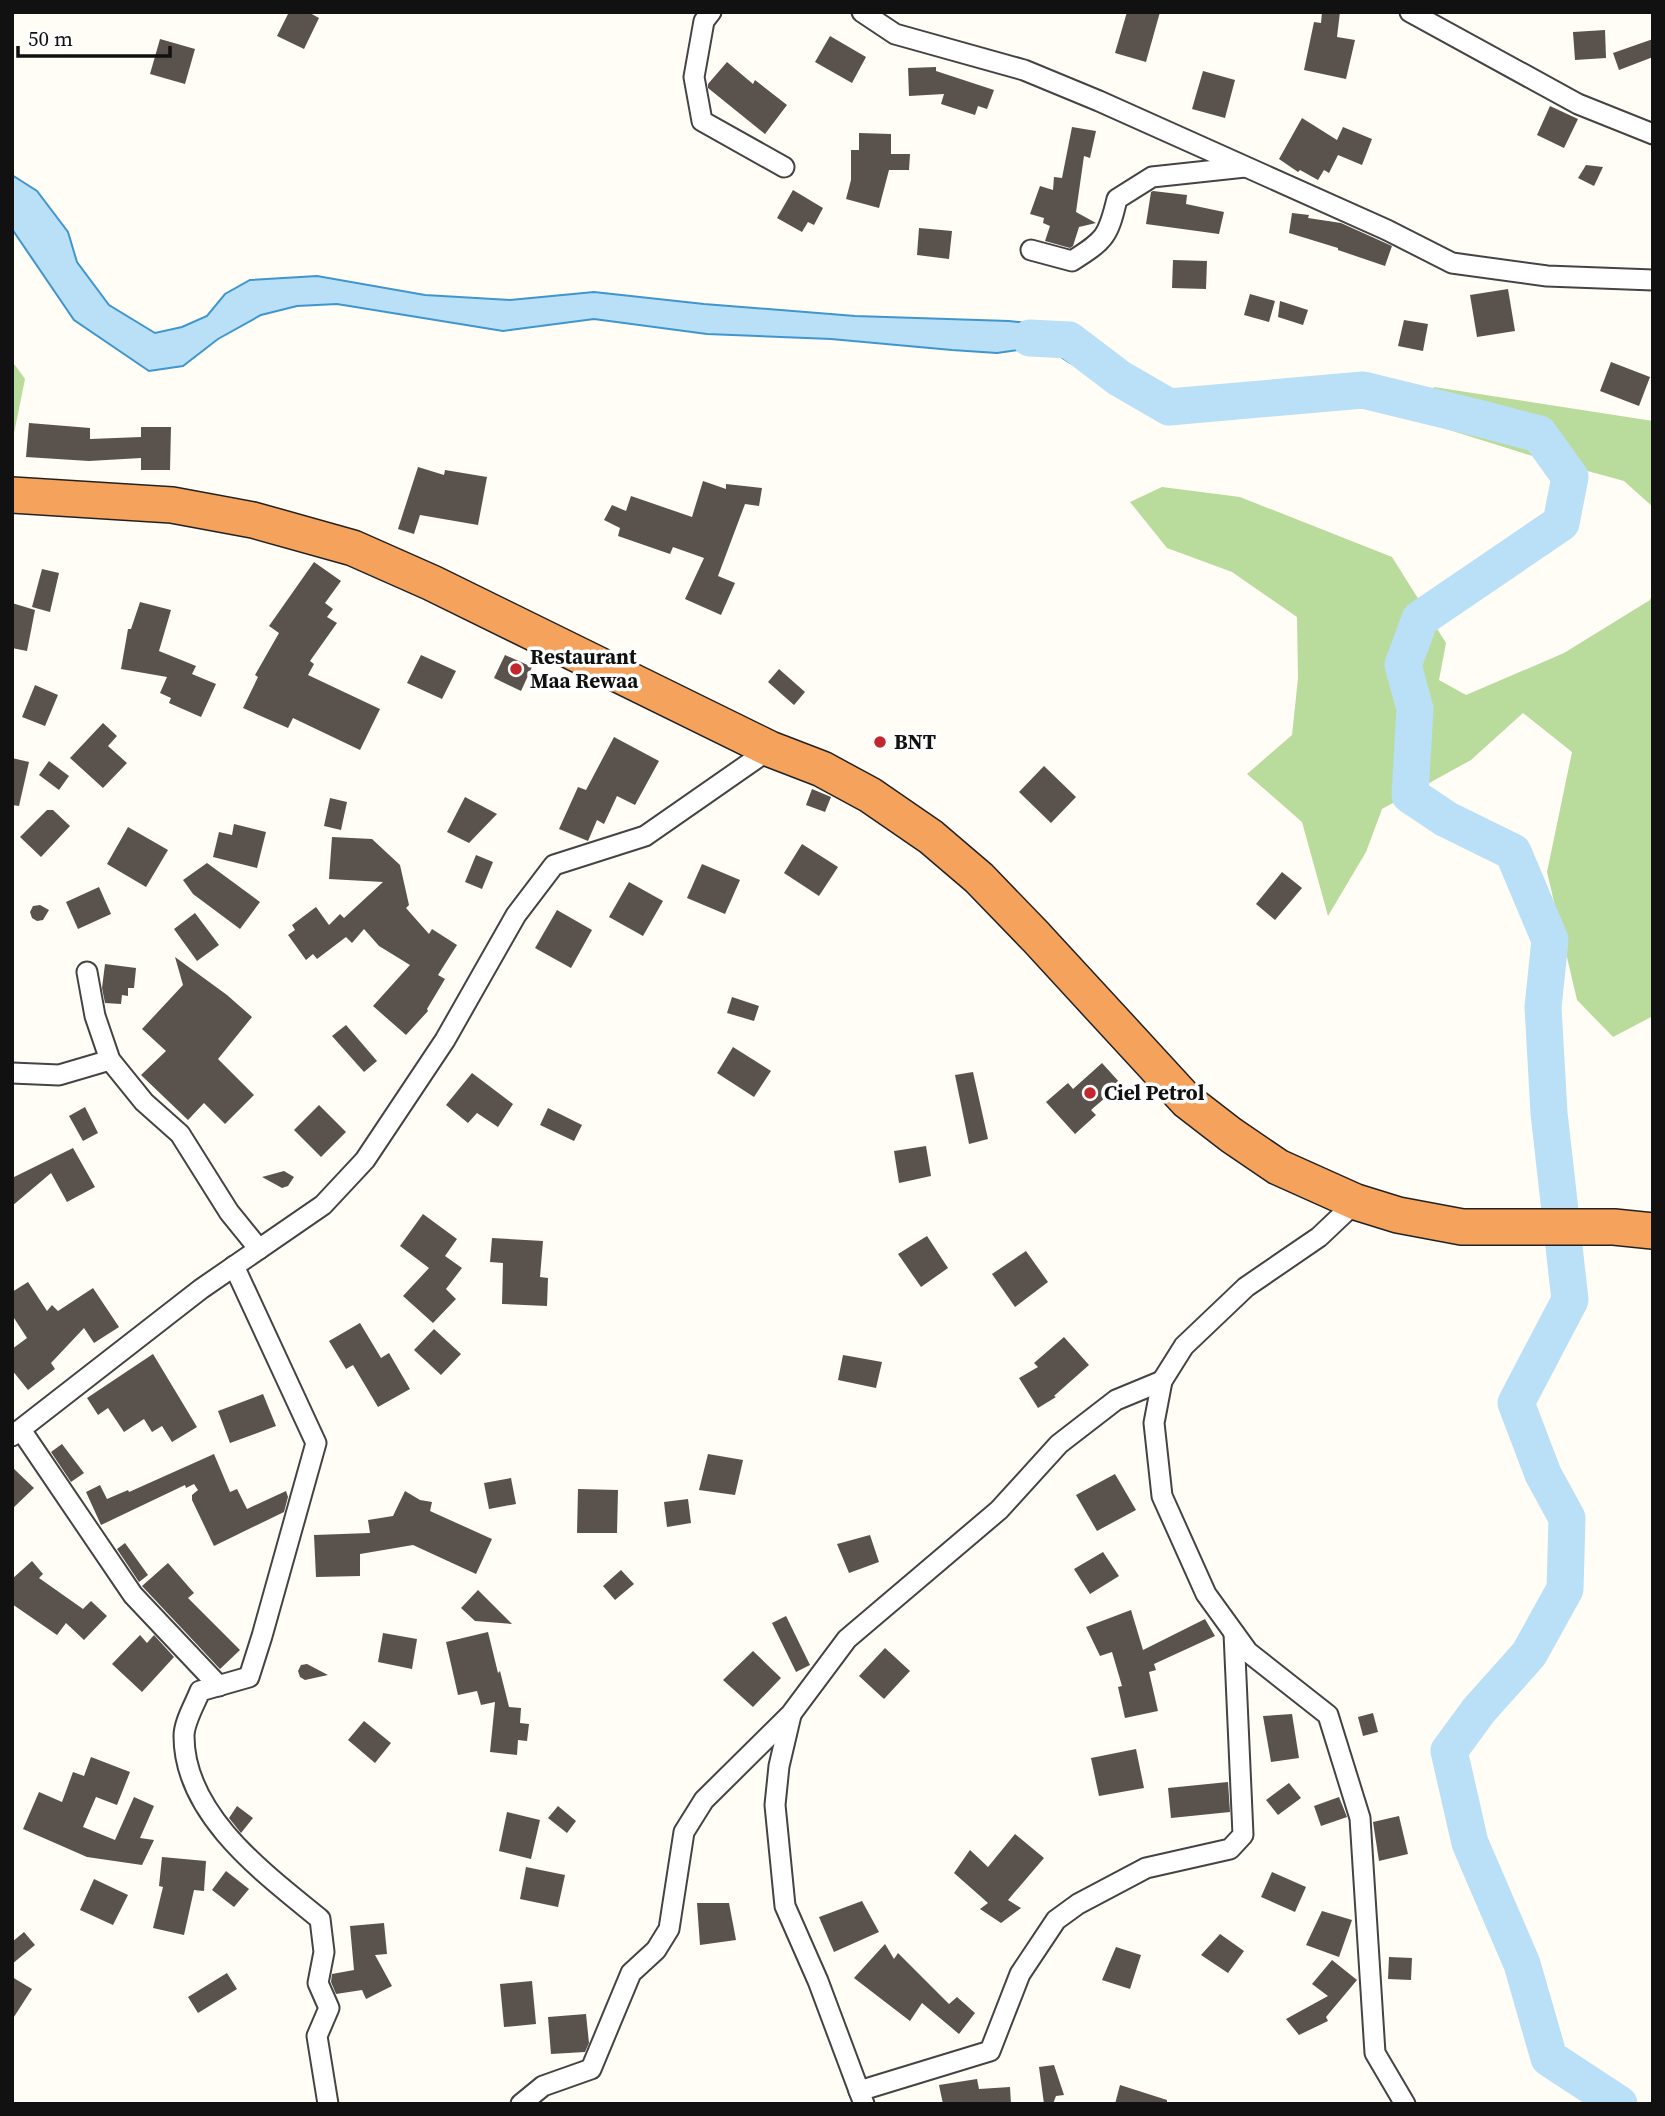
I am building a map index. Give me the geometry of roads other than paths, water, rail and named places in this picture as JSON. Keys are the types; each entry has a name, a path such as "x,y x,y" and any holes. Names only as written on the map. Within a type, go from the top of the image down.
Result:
{"highway":[{"path":"12,495 172,505 253,520 353,548 432,583 770,749 822,769 870,795 931,838 979,878 1187,1101 1278,1167 1356,1202 1398,1215 1462,1227 1614,1227 1653,1231"}],"street":[{"path":"711,12 704,21 694,77 702,121 784,167"},
{"path":"862,12 895,34 1024,70 1099,101 1387,230 1452,263 1547,276 1653,280"},
{"path":"885,12 895,34"},
{"path":"1410,12 1578,104 1653,134"},
{"path":"1031,250 1072,261 1098,244 1110,229 1117,199 1152,177 1246,167"},
{"path":"219,1686 133,1595 17,1433 201,1289 323,1205 365,1160 445,1040 516,915 555,865 645,836 770,749"},
{"path":"87,972 95,1016 110,1060 144,1102 180,1134 229,1212 259,1249"},
{"path":"12,1073 60,1075 110,1060"},
{"path":"1356,1202 1319,1237 1246,1287 1184,1346 1162,1381 1154,1423 1162,1496 1206,1594 1248,1652 1328,1715 1360,1818 1375,2053 1405,2104"},
{"path":"234,1266 316,1443 249,1677 200,1691 184,1734 189,1776 223,1833 258,1868 320,1919 324,1952 318,1983 330,2008 317,2036 328,2104"},
{"path":"521,2104 543,2086 591,2069 631,1973 656,1950 669,1929 684,1832 704,1800 791,1714 847,1639 999,1510 1059,1444 1116,1400 1162,1381"},
{"path":"791,1714 779,1766 775,1805 785,1906 818,1982 862,2097 990,2050 1020,1974 1056,1920 1077,1904 1146,1868 1230,1849 1243,1835 1234,1633"}],"water":[{"path":"12,175 37,191 68,232 77,262 109,305 155,333 182,327 207,316 225,294 250,280 317,276 425,295 510,300 594,292 855,316 1009,321 1048,325 1084,334 1070,363 1045,346 997,353 831,339 707,334 594,319 503,331 337,304 297,306 261,315 218,339 183,366 149,371 74,320 12,229"}],"waterway":[{"path":"1030,338 1069,340 1119,378 1169,407 1363,390 1482,419 1539,434 1570,477 1561,523 1420,619 1403,665 1415,709 1410,795 1446,819 1513,852 1550,940 1543,1007 1549,1113 1570,1300 1516,1403 1543,1474 1567,1518 1565,1589 1529,1654 1479,1710 1449,1751 1470,1843 1522,1964 1549,2058 1619,2104"}],"place":[{"name":"Restaurant Maa Rewaa","path":"516,669"},
{"name":"BNT","path":"880,742"},
{"name":"Ciel Petrol","path":"1090,1093"}]}
